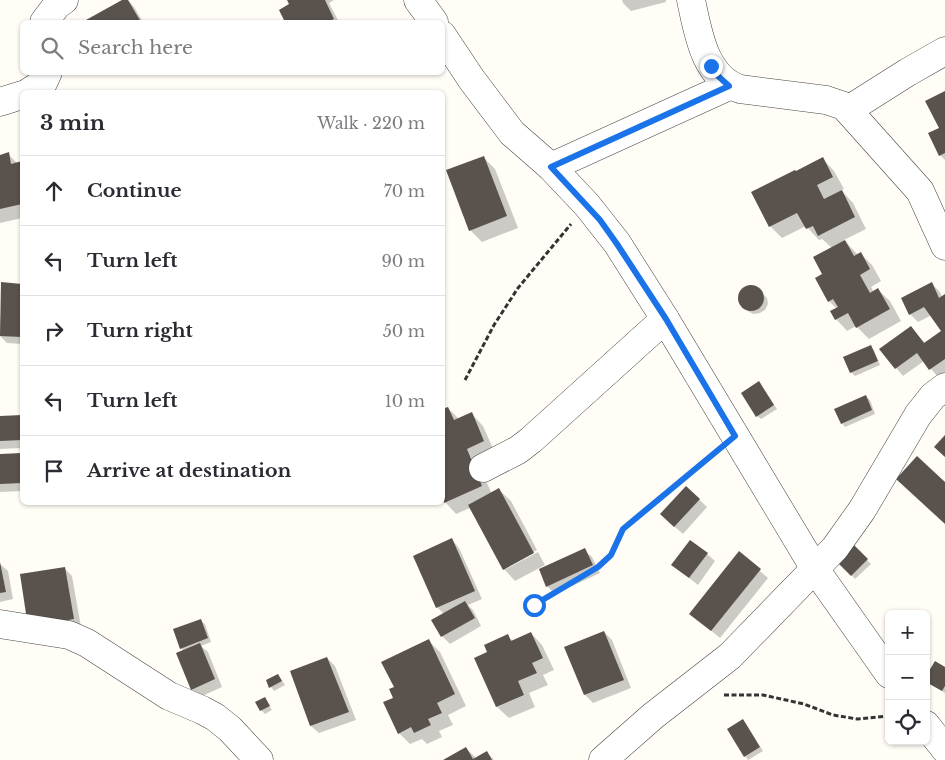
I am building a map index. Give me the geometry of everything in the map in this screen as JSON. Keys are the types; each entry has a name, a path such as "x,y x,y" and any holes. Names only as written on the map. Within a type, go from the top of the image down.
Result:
{"street":[{"path":"46,20 64,0"},
{"path":"418,0 433,20"},
{"path":"691,0 698,31 711,66 718,76 729,86 826,100 839,104 848,110 920,190 945,246"},
{"path":"445,40 472,80 512,133 551,167 587,205 617,244 666,319 815,569 885,668"},
{"path":"848,110 945,51"},
{"path":"32,90 42,83 46,75"},
{"path":"551,167 729,86"},
{"path":"0,102 20,96"},
{"path":"482,468 518,450 531,440 666,319"},
{"path":"603,760 681,694 730,656 815,569 848,532 918,415 933,396 945,387"},
{"path":"0,624 69,635 87,643 169,696 215,717 230,729 260,760"},
{"path":"930,730 945,749"}],"path":[{"path":"465,380 494,325 518,288 587,205"},
{"path":"534,605 598,567 611,555 623,529 735,436"},
{"path":"681,694 763,695 804,704 846,718 885,716"}],"building":[{"path":"122,0 128,0 140,20 86,20"},
{"path":"287,0 325,0 334,19 284,20 279,10 289,4"},
{"path":"945,91 945,153 939,156 928,133 939,128 925,101"},
{"path":"9,152 11,164 20,162 20,204 0,209 0,155"},
{"path":"484,156 507,216 469,231 446,170"},
{"path":"823,157 833,177 817,185 824,199 842,190 855,217 818,236 813,226 806,229 797,213 769,227 751,192"},
{"path":"845,240 854,256 861,252 870,269 860,275 870,293 878,288 890,309 856,328 848,313 835,320 830,311 838,307 833,299 828,302 815,278 822,274 813,257"},
{"path":"1,282 20,284 20,337 0,336"},
{"path":"932,282 939,298 945,294 945,359 929,370 917,353 895,369 879,349 911,326 924,343 941,331 924,307 909,315 901,298"},
{"path":"751,285 760,289 764,298 760,307 751,311 742,307 738,298 742,289"},
{"path":"871,345 878,361 850,373 843,357"},
{"path":"759,381 774,405 756,417 741,393"},
{"path":"866,395 872,410 841,424 834,409"},
{"path":"448,407 454,420 472,412 484,441 467,449 482,486 445,503 445,408"},
{"path":"20,415 20,440 0,441 0,416"},
{"path":"945,435 945,457 934,447"},
{"path":"20,453 20,483 0,484 0,454"},
{"path":"917,456 945,482 945,524 896,479"},
{"path":"686,486 700,499 674,527 660,514"},
{"path":"499,488 534,553 503,570 468,505"},
{"path":"452,538 475,591 436,608 413,556"},
{"path":"690,540 708,553 689,578 671,565"},
{"path":"852,543 868,559 851,576 835,560"},
{"path":"585,548 593,565 546,587 539,569"},
{"path":"739,551 761,569 711,631 689,614"},
{"path":"0,562 6,592 0,593"},
{"path":"65,567 74,619 28,627 20,574"},
{"path":"465,601 475,618 441,637 431,620"},
{"path":"201,619 208,638 180,649 173,629"},
{"path":"604,631 624,680 584,695 564,647"},
{"path":"531,632 543,658 532,663 537,673 518,681 524,695 496,707 474,658 487,652 484,645 508,634 511,641"},
{"path":"429,639 455,694 437,703 442,713 428,719 431,725 414,733 411,727 398,734 383,702 393,698 389,689 394,687 381,662"},
{"path":"200,643 215,679 191,690 176,653"},
{"path":"327,657 349,712 310,726 290,671"},
{"path":"935,661 945,667 945,686 942,691 930,684 930,669"},
{"path":"278,674 282,681 269,688 266,680"},
{"path":"265,697 270,706 260,711 255,702"},
{"path":"743,719 760,747 744,757 727,729"},
{"path":"466,747 473,759 487,751 492,760 443,760"}],"route":[{"path":"534,605 598,567 611,555 623,529 735,436 680,346 666,319 617,244 600,220 551,167 729,86 711,66"}]}
